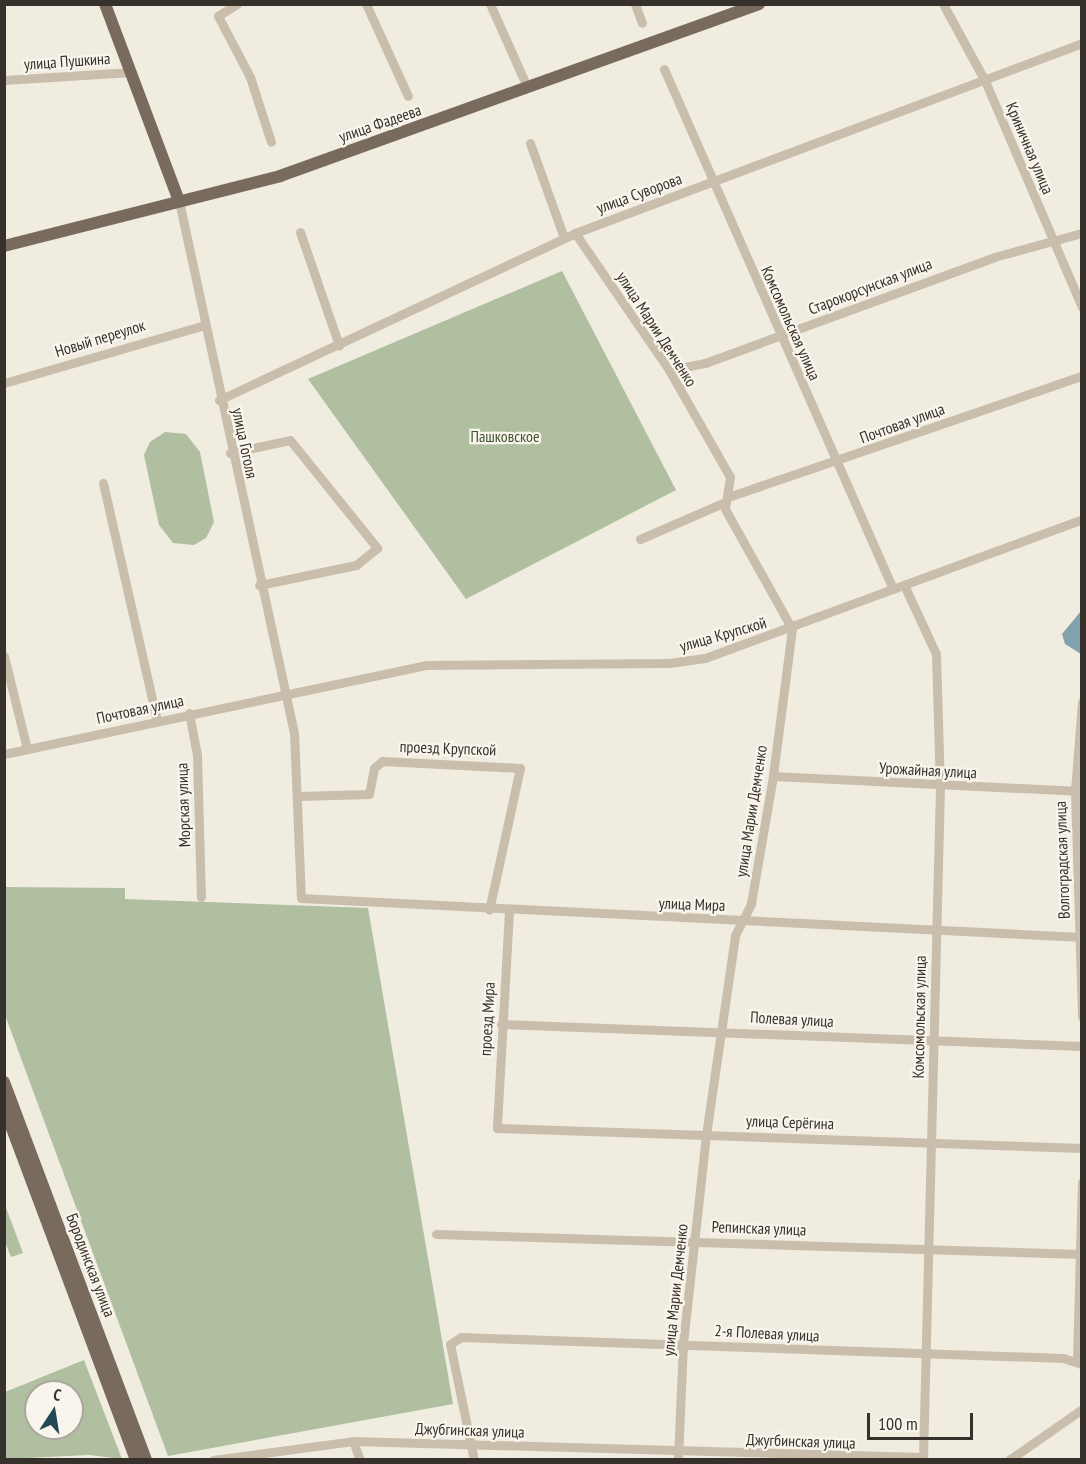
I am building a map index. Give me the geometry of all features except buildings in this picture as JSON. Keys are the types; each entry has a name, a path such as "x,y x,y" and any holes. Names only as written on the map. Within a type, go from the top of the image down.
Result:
{"main road":[{"name":"улица Гоголя","path":"105,4 178,201"},
{"name":"улица Фадеева","path":"4,246 280,176 759,4"},
{"name":"Бородинская улица","path":"4,1082 146,1460"},
{"name":"Бородинская улица","path":"4,1107 136,1460"}],"street":[{"path":"237,4 218,16 250,77 271,142"},
{"path":"366,4 408,96"},
{"path":"490,4 524,80"},
{"path":"635,4 642,23"},
{"name":"Криничная улица","path":"943,4 986,81 1082,307"},
{"name":"улица Суворова","path":"219,400 575,233 986,81 1082,43"},
{"name":"Комсомольская улица","path":"664,69 710,183 782,336 834,463 893,589"},
{"name":"улица Пушкина","path":"4,80 132,72"},
{"path":"530,143 564,238"},
{"name":"улица Гоголя","path":"178,201 281,692 294,733 300,796 301,898"},
{"path":"300,232 339,345"},
{"name":"улица Марии Демченко","path":"575,233 669,370 730,477 728,499 792,629 773,776 751,902 735,936 706,1134 683,1344 678,1456"},
{"name":"Старокорсунская улица","path":"669,370 782,336 984,260 1055,244 1082,233"},
{"name":"Новый переулок","path":"4,383 205,325"},
{"name":"Почтовая улица","path":"640,539 728,499 1082,376"},
{"path":"230,453 290,440 377,548 356,565 259,585"},
{"path":"104,483 157,720"},
{"name":"улица Крупской","path":"281,692 426,665 669,663 792,629 1082,519"},
{"name":"Комсомольская улица","path":"904,585 936,654 940,787 923,1458"},
{"path":"4,656 27,749"},
{"name":"Почтовая улица","path":"4,754 281,692"},
{"name":"Волгоградская улица","path":"1082,702 1078,791 1082,1017"},
{"name":"Морская улица","path":"189,713 196,755 201,897"},
{"name":"проезд Крупской","path":"300,796 369,794 375,768 382,761 514,766 522,774 489,910"},
{"name":"Урожайная улица","path":"773,776 940,787 1078,791"},
{"name":"улица Мира","path":"301,898 509,912 1080,937"},
{"name":"проезд Мира","path":"497,1128 509,912"},
{"name":"Полевая улица","path":"501,1024 1082,1046"},
{"name":"улица Серёгина","path":"497,1128 1082,1148"},
{"path":"1079,1361 1082,1182"},
{"name":"Репинская улица","path":"436,1234 1080,1253"},
{"name":"2-я Полевая улица","path":"469,1445 450,1344 461,1337 1079,1361"},
{"path":"1009,1460 1082,1409"},
{"path":"353,1441 360,1460"},
{"name":"Джубгинская улица","path":"213,1460 263,1456 353,1441 678,1456"},
{"path":"469,1445 474,1460"},
{"name":"Джугбинская улица","path":"678,1456 923,1458"}],"green space":[{"name":"Пашковское","path":"562,271 676,490 466,599 308,379"},
{"path":"165,432 186,434 200,452 214,522 206,538 194,545 173,543 159,525 144,455 150,442"},
{"path":"5,887 125,888 125,899 368,908 453,1404 168,1456 5,1015"},
{"path":"5,1205 23,1253 11,1257 5,1242"},
{"path":"84,1360 122,1459 89,1455 5,1459 5,1392 24,1384 24,1440 84,1440 84,1380 35,1380"}],"water":[{"path":"1081,611 1081,654 1065,644 1062,634"}]}
